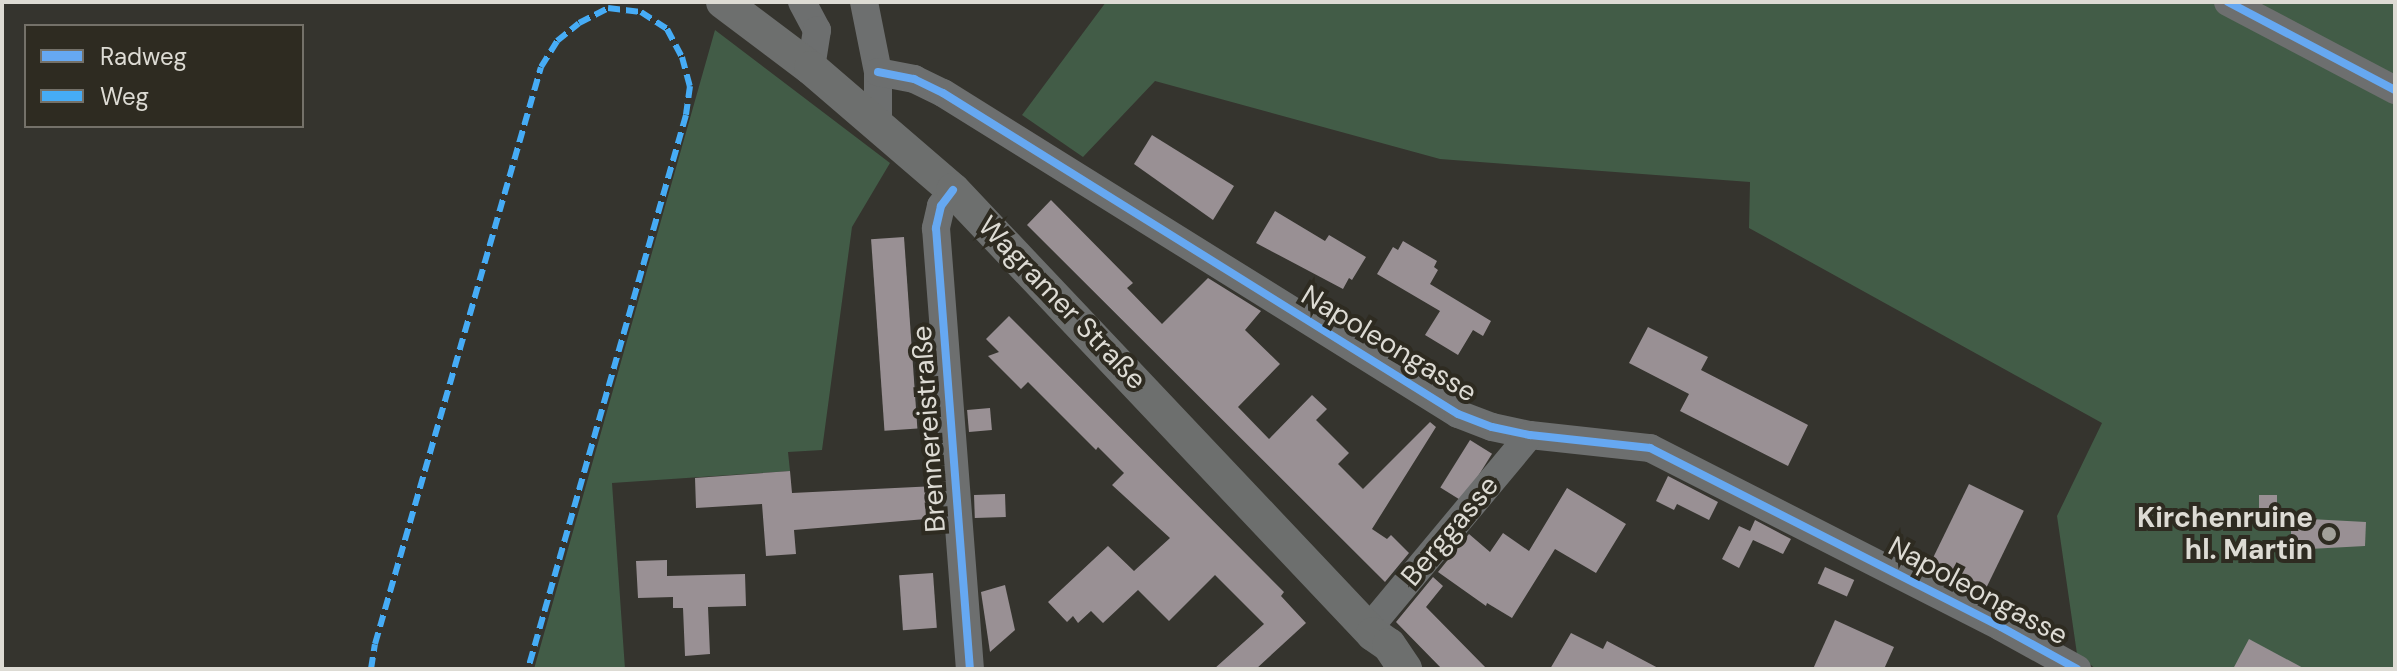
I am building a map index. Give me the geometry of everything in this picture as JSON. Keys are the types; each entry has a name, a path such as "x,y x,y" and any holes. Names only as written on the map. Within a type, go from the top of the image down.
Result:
{"main road":[{"name":"Wagramer Straße","path":"723,2 811,68 953,190 1371,631 1395,652 1405,669"},
{"path":"1371,631 1372,669"}],"street":[{"path":"802,2 817,30 811,68"},
{"path":"864,2 878,72 878,123"},
{"path":"2228,2 2395,90"},
{"name":"Napoleongasse","path":"878,72 914,79 943,93 1458,414 1492,427 1530,435 1638,446 1680,461 2077,669"},
{"name":"Brennereistraße","path":"953,190 941,206 936,228 970,669"},
{"name":"Berggasse","path":"1371,631 1530,435"}],"green space":[{"path":"1106,2 2395,2 2395,669 2096,669 2077,654 2057,516 2102,423 1749,228 1750,182 1440,159 1155,81 1083,157 1022,115"},
{"path":"715,30 890,163 852,227 822,450 788,452 790,471 612,483 625,669 534,669"}],"building":[{"path":"1152,135 1234,186 1213,220 1134,164"},
{"path":"1051,200 1133,283 1127,288 1162,324 1208,278 1261,311 1245,330 1280,364 1238,407 1269,439 1312,395 1327,409 1316,420 1349,453 1338,464 1363,489 1430,422 1436,427 1372,529 1387,539 1391,535 1409,553 1385,582 1027,225"},
{"path":"1275,211 1325,241 1329,235 1366,257 1343,289 1256,243"},
{"path":"904,237 917,429 884,431 871,239"},
{"path":"1403,241 1437,261 1434,267 1438,270 1430,284 1491,321 1483,336 1473,330 1458,355 1425,335 1440,311 1377,274 1393,247 1398,250"},
{"path":"1009,316 1284,592 1281,596 1306,623 1256,669 1214,669 1264,624 1215,575 1169,621 1138,590 1103,623 1091,611 1078,623 1073,616 1067,622 1048,602 1108,546 1134,571 1170,538 1112,485 1124,473 1098,447 1096,450 1028,382 1021,389 988,356 999,352 986,339"},
{"path":"1648,327 1708,357 1701,370 1808,425 1788,466 1680,411 1689,394 1629,363"},
{"path":"990,408 992,430 969,432 967,410"},
{"path":"1470,440 1492,454 1462,501 1440,487"},
{"path":"790,471 792,493 936,486 938,518 794,530 796,554 766,556 762,504 696,508 695,478"},
{"path":"1668,476 1718,502 1709,520 1677,504 1674,510 1656,501"},
{"path":"1969,484 2024,511 1987,587 1932,560"},
{"path":"1567,488 1626,524 1596,573 1555,549 1512,618 1487,603 1486,606 1438,572 1469,534 1490,552 1503,533 1529,551"},
{"path":"1005,494 1006,517 975,518 974,495"},
{"path":"2259,495 2277,495 2277,530 2259,530"},
{"name":"Kirchenruine hl. Martin","path":"2291,518 2366,522 2365,546 2291,550"},
{"path":"1755,520 1791,539 1783,554 1753,540 1739,568 1722,559 1739,526 1750,531"},
{"path":"667,560 667,576 745,574 746,606 708,607 710,654 685,656 683,608 673,608 673,597 638,598 636,561"},
{"path":"1825,567 1854,580 1847,596 1818,583"},
{"path":"933,573 937,628 903,630 899,575"},
{"path":"1433,577 1443,586 1426,607 1487,669 1442,669 1396,622"},
{"path":"1005,585 1015,630 990,652 981,592"},
{"path":"1835,620 1894,647 1884,669 1813,669"},
{"path":"1571,633 1603,649 1607,641 1660,669 1550,669"},
{"path":"2249,639 2305,669 2233,669"}],"marked path":[{"path":"371,669 375,644 541,67 557,41 579,23 608,8 641,12 667,29 682,57 690,86 686,115 528,669"}],"cycle path":[{"path":"2228,2 2395,90"},
{"path":"878,72 914,79 943,93 1458,414 1492,427 1530,435 1650,448 2077,669"},
{"path":"953,190 941,206 936,228 970,669"}],"place":[{"name":"Kirchenruine hl. Martin","path":"2329,534"}]}
